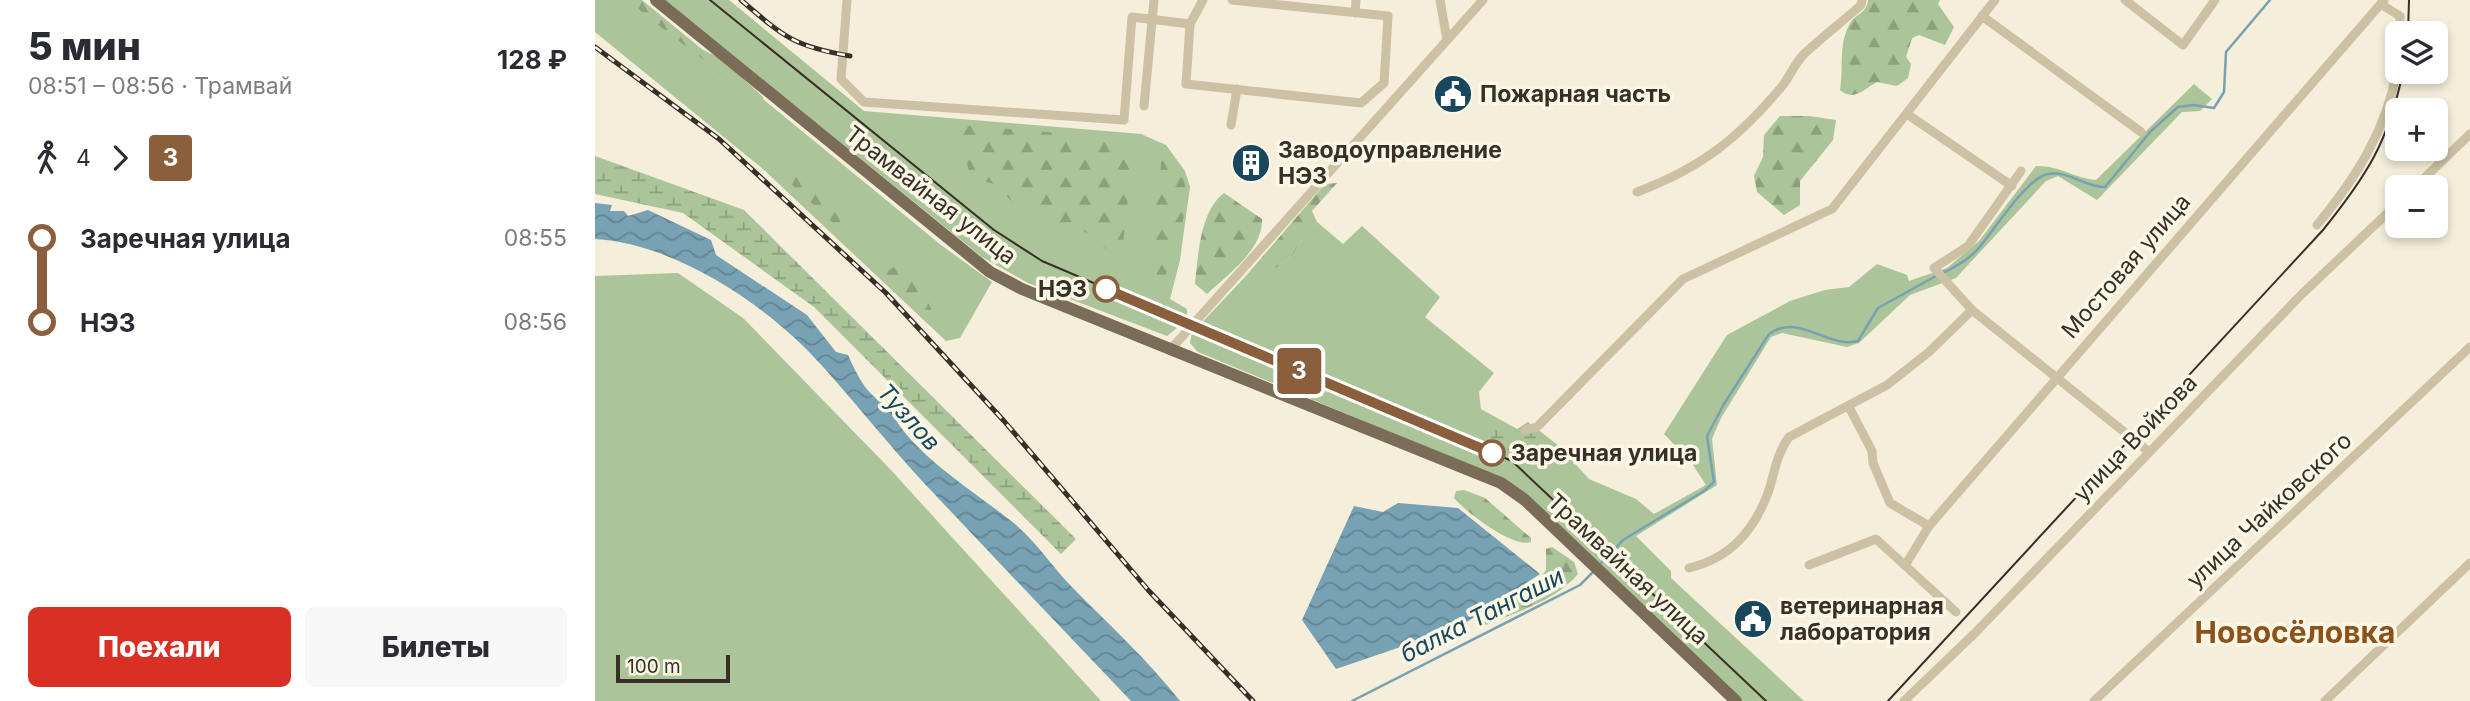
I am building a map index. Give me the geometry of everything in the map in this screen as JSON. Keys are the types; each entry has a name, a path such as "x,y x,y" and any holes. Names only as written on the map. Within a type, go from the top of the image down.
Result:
{"main road":[{"name":"Трамвайная улица","path":"656,0 990,272 1022,289 1501,483 1525,500 1736,701"}],"street":[{"path":"847,0 841,79 864,102 1124,120 1132,17 1191,23"},
{"path":"1144,106 1154,0"},
{"path":"1203,0 1191,23 1186,84 1361,103 1384,83 1388,16 1232,0"},
{"path":"1355,13 1356,0"},
{"path":"1440,0 1447,40"},
{"path":"1171,349 1483,0"},
{"path":"1637,192 1678,177 1715,153 1754,118 1785,83 1802,56 1861,5 1863,0"},
{"path":"1525,430 1537,427 1683,279 1832,209 1995,0"},
{"path":"2125,0 2183,45 2215,0"},
{"path":"2383,2 2400,16 2400,21"},
{"name":"Мостовая улица","path":"1906,564 1929,527 2055,378 2243,159 2383,2"},
{"path":"1982,16 2141,132"},
{"path":"2317,225 2349,186 2367,157 2383,124 2393,84"},
{"path":"1231,125 1237,89"},
{"path":"1907,114 2012,186"},
{"path":"2427,175 2470,134"},
{"path":"2021,172 1968,246 1934,268 1972,310 2148,451"},
{"name":"улица Войкова","path":"1904,701 1975,633 2302,294 2385,215"},
{"path":"1689,568 1710,563 1734,548 1750,531 1768,492 1778,452 1789,437 1887,385 1929,352 1972,310"},
{"name":"улица Чайковского","path":"2094,701 2470,347"},
{"path":"1849,407 1872,451 1873,463 1890,503 1929,527"},
{"path":"1809,565 1877,539 1956,612"},
{"path":"2325,701 2470,563"}],"green space":[{"path":"595,0 642,0 941,245 992,282 960,338 946,341 763,169 595,32"},
{"path":"628,0 641,0 686,42 722,59 763,97 763,104 741,92"},
{"path":"665,0 729,0 864,111 1141,134 1166,145 1185,171 1190,187 1180,260 1170,299 1187,309 1187,320 1167,336 1028,283 982,257"},
{"path":"1868,0 1940,0 1938,4 1954,27 1945,45 1919,35 1912,38 1906,57 1911,64 1908,78 1897,86 1877,82 1859,93 1850,95 1840,90 1842,49 1849,25 1863,11"},
{"path":"2194,84 2212,99 2200,111 2182,112 2097,200 2058,176 2046,181 1956,278 1910,295 1859,343 1847,347 1782,333 1771,337 1721,418 1712,439 1717,485 1636,536 1671,571 1671,578 1804,701 1743,701 1503,479 1198,352 1190,343 1192,333 1245,277 1250,286 1292,256 1306,232 1317,222 1343,244 1362,226 1440,297 1425,317 1494,373 1479,392 1481,409 1517,429 1528,422 1559,446 1589,479 1636,499 1654,514 1706,485 1691,462 1664,434 1727,335 1790,301 1825,290 1849,287 1877,264 1907,275 1909,281 1947,268 1979,241 2036,166 2096,180"},
{"path":"1780,116 1836,120 1833,140 1800,181 1800,205 1784,215 1757,192 1754,176 1763,157 1764,135"},
{"path":"947,124 1083,135 1120,141 1132,162 1123,244 1117,251 1103,248 1093,235 1026,210 1009,199 999,186 971,177 962,148 946,135"},
{"path":"595,156 744,210 1076,539 1061,554 814,307 683,213 595,194"},
{"path":"778,156 797,170 823,176 832,201 850,215 835,225 787,180"},
{"path":"1165,158 1172,160 1180,172 1186,195 1176,249 1162,281 1156,272 1152,243 1161,162"},
{"path":"1337,183 1312,211 1317,222 1306,233 1292,256 1250,287 1245,277 1325,184"},
{"path":"1224,193 1262,219 1261,230 1243,261 1207,294 1195,284 1199,248 1210,211"},
{"path":"898,265 925,295 939,327 923,315 881,271 885,266 889,270"},
{"path":"678,273 743,318 890,469 1101,701 595,701 595,276"},
{"path":"1494,427 1517,435 1537,433 1534,448 1521,456 1490,442"},
{"path":"1464,490 1485,498 1531,538 1531,542 1513,540 1468,512 1454,498 1456,491"},
{"path":"1552,547 1574,562 1578,574 1545,599 1479,628 1484,620 1534,586 1546,570 1546,549"}],"water":[{"path":"595,203 612,205 610,211 624,211 628,216 648,210 711,240 716,255 807,315 836,352 848,355 869,392 890,406 897,422 926,455 1023,532 1180,701 1131,701 923,482 811,354 790,334 740,295 683,263 624,243 595,239"},
{"path":"1398,503 1458,508 1540,574 1459,627 1336,669 1302,620 1354,506 1383,512"}],"waterway":[{"name":"балка Тангаши","path":"1942,273 1974,253 2020,195 2039,178 2055,173 2105,187 2151,131 2178,107 2193,105 2214,108 2224,92 2226,52 2270,0"},
{"name":"балка Тангаши","path":"1599,565 1623,540 1704,491 1714,482 1707,436 1769,334 1780,328 1791,327 1835,340 1858,341 1878,308 1936,276"},
{"name":"балка Тангаши","path":"1352,701 1580,585 1595,570"}],"tram line":[{"path":"710,0 994,230 1042,261 1512,461 1766,701"},
{"path":"2408,21 2409,0"},
{"path":"1888,701 2323,230 2352,192 2374,156 2391,118 2400,84"},
{"name":"3","path":"1106,289 1492,453"}],"railway":[{"path":"741,0 790,38 815,48 850,56"},
{"path":"595,47 719,139 886,293 1004,421 1149,591 1253,701"}],"place":[{"name":"Пожарная часть","path":"1453,94"},
{"name":"Заводоуправление НЭЗ","path":"1251,163"},
{"name":"НЭЗ","path":"1106,289"},
{"name":"Заречная улица","path":"1492,453"},
{"name":"ветеринарная лаборатория","path":"1753,619"}],"district":[{"name":"Новосёловка","path":"2295,632"}],"water label":[{"name":"Тузлов","path":"909,417"}]}
